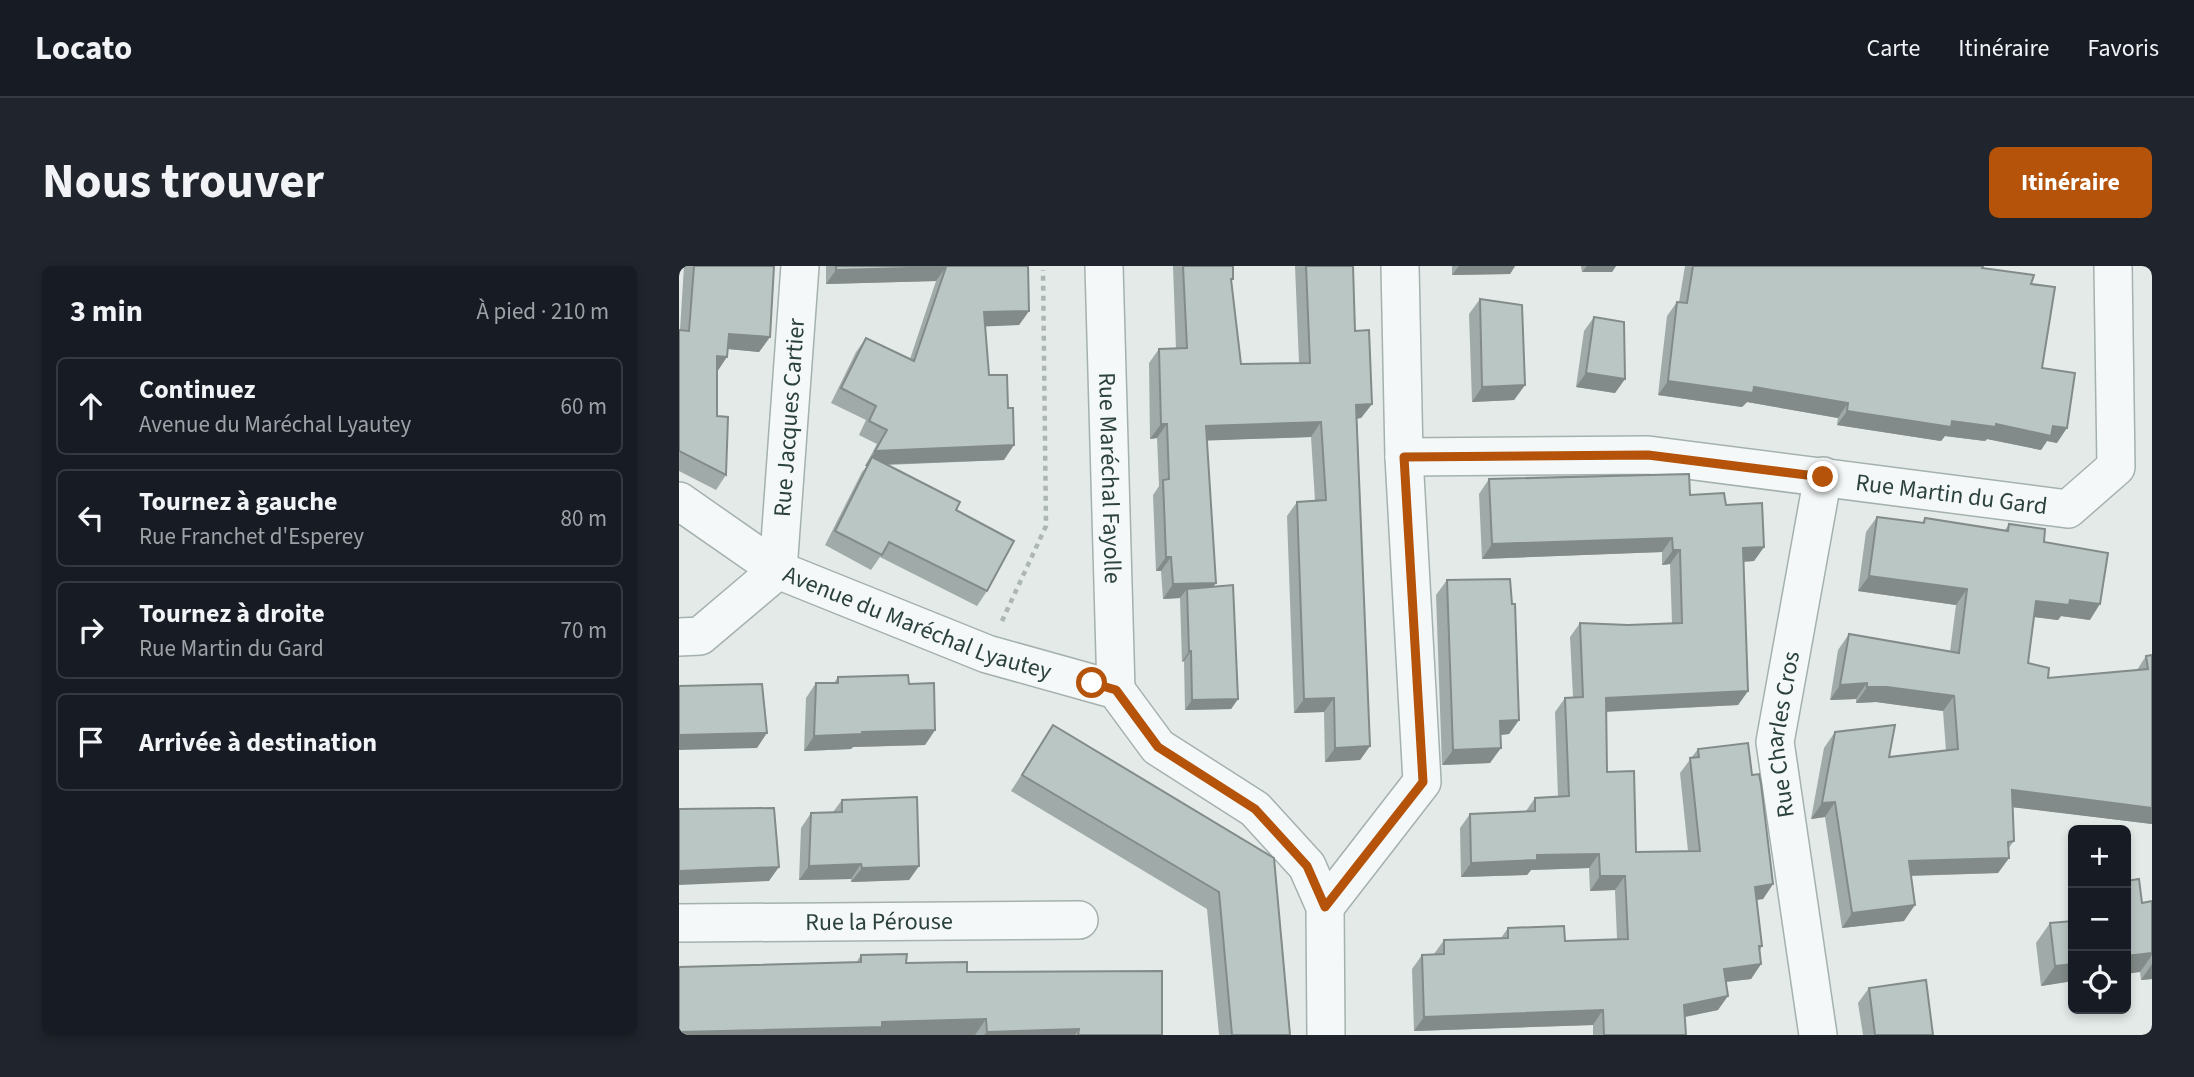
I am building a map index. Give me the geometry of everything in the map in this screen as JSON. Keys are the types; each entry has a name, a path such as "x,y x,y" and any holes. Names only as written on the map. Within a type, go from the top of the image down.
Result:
{"street":[{"name":"Rue Jacques Cartier","path":"778,570 800,266"},
{"name":"Rue Maréchal Fayolle","path":"1104,266 1116,690"},
{"path":"1325,907 1423,782 1404,457 1401,266"},
{"name":"Rue Martin du Gard","path":"1404,457 1648,455 2068,509 2116,467 2113,266"},
{"name":"Rue Charles Cros","path":"1818,1035 1775,742 1823,477"},
{"name":"Avenue du Maréchal Lyautey","path":"679,501 778,570 987,654 1116,690"},
{"path":"679,637 700,636 778,570"},
{"path":"1116,690 1158,747 1255,809 1307,866 1325,907 1326,1035"},
{"name":"Rue la Pérouse","path":"679,923 1079,920"}],"path":[{"path":"1001,622 1046,526 1043,270"}],"building":[{"path":"694,266 774,266 770,337 729,334 727,357 717,356 717,416 728,417 726,475 679,451 679,330 689,331"},
{"path":"836,266 1028,266 1029,311 984,312 989,375 1007,375 1008,408 1013,408 1014,445 875,451 887,430 869,421 876,406 841,388 866,338 914,361 946,267 836,270"},
{"path":"1183,266 1233,266 1231,279 1241,364 1310,363 1306,266 1353,266 1355,331 1369,330 1372,404 1356,405 1370,746 1335,748 1334,698 1304,699 1297,502 1326,500 1321,422 1206,426 1216,583 1173,584 1171,557 1166,557 1163,480 1169,479 1167,424 1161,424 1159,349 1187,348"},
{"path":"1693,266 1983,266 1982,268 2034,275 2031,284 2055,287 2042,368 2075,373 2067,428 2053,426 2051,436 1996,424 1996,427 1952,421 1951,427 1847,411 1848,403 1754,387 1753,393 1668,381 1677,302 1687,303"},
{"path":"1480,299 1522,305 1525,385 1482,387"},
{"path":"1594,317 1624,322 1625,379 1586,373"},
{"path":"872,457 960,502 956,510 1014,541 987,591 889,542 882,555 835,531"},
{"path":"1689,474 1690,495 1724,493 1726,505 1762,503 1764,547 1743,548 1748,691 1606,698 1607,772 1634,771 1636,852 1700,851 1690,758 1699,757 1698,749 1748,743 1752,775 1759,774 1761,784 1773,884 1755,887 1762,946 1759,946 1761,964 1724,969 1728,996 1684,1005 1686,1035 1604,1035 1603,1010 1424,1017 1422,955 1444,954 1444,940 1508,938 1508,928 1564,926 1565,941 1628,939 1625,876 1600,876 1599,854 1537,855 1537,860 1471,863 1470,814 1535,811 1535,798 1569,796 1565,698 1583,697 1580,623 1682,623 1680,550 1673,550 1672,538 1492,544 1489,479"},
{"path":"1877,517 1924,523 1925,518 2008,531 2009,524 2045,529 2044,542 2108,553 2100,604 2070,600 2069,605 2036,601 2028,663 2049,668 2048,678 2148,669 2146,656 2152,655 2152,808 2012,790 2014,841 2008,842 2009,858 1909,861 1915,905 1852,913 1835,802 1822,803 1835,732 1895,725 1889,757 1958,749 1954,696 1867,687 1867,683 1840,685 1849,634 1959,653 1967,589 1869,576"},
{"path":"1510,579 1512,604 1515,604 1519,720 1500,721 1501,748 1453,750 1447,580"},
{"path":"1233,585 1238,699 1192,700 1187,589"},
{"path":"908,675 909,684 934,683 935,730 814,736 816,683 838,683 838,677"},
{"path":"762,684 767,733 679,735 679,686"},
{"path":"1053,725 1274,858 1290,1035 1232,1035 1219,892 1022,775"},
{"path":"917,797 919,866 809,866 811,813 842,812 842,800"},
{"path":"774,808 779,867 679,871 679,809"},
{"path":"2139,879 2142,903 2152,901 2152,953 2131,955 2131,880"},
{"path":"2068,921 2068,965 2055,966 2050,923"},
{"path":"907,954 906,963 967,962 967,972 1162,971 1162,1035 1078,1035 1079,1029 987,1032 986,1019 882,1022 882,1027 679,1032 679,967 861,962 861,955"},
{"path":"1926,980 1933,1035 1875,1035 1869,988"}],"route":[{"path":"1092,683 1116,690 1158,747 1255,809 1307,866 1325,907 1423,782 1404,457 1648,455 1823,477"}]}
